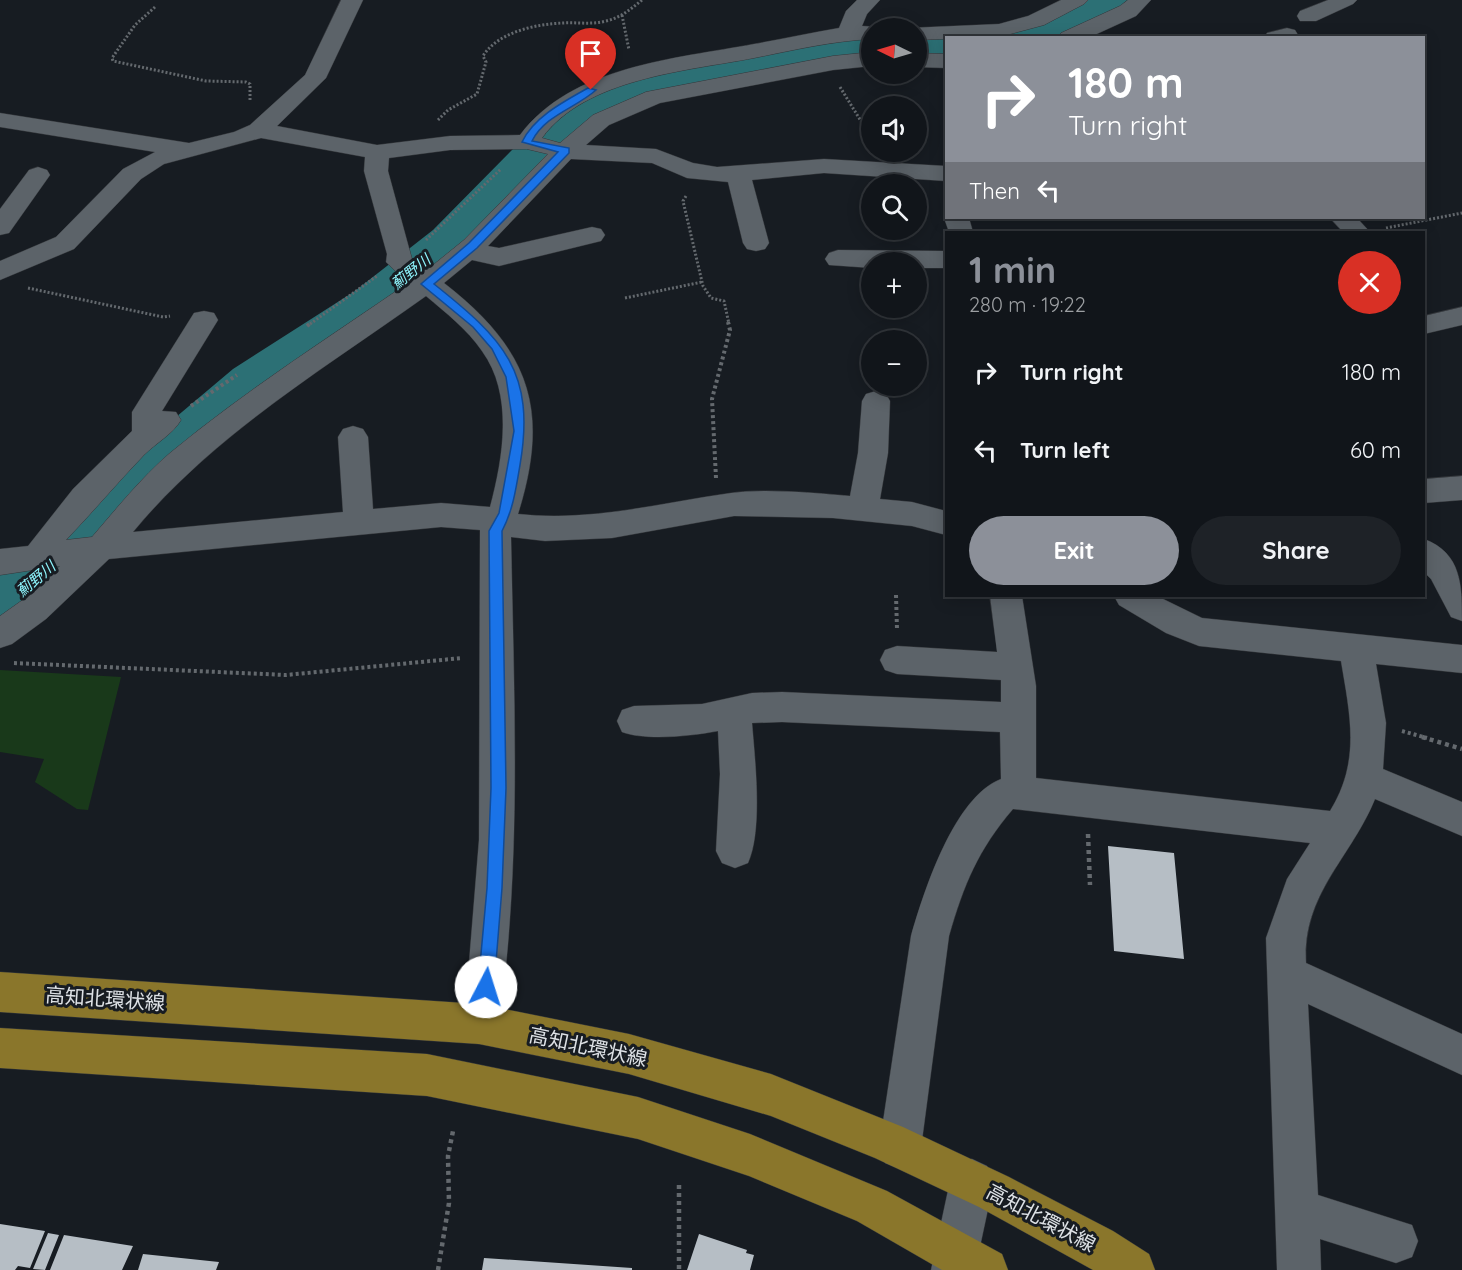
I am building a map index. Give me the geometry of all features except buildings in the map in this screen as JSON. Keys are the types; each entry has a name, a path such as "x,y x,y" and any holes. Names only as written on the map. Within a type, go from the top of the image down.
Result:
{"main road":[{"name":"高知北環状線","path":"0,992 479,1024 629,1054 771,1095 900,1148 972,1181 1097,1247 1133,1270"},
{"path":"0,1048 427,1075 638,1118 750,1155 872,1206 965,1264"}],"street":[{"path":"0,271 65,243 132,174 155,159 258,130 315,78 352,0"},
{"path":"848,34 857,11 869,0"},
{"path":"927,33 975,35 997,33 1039,19 1077,0"},
{"path":"1079,36 1108,30 1140,0"},
{"path":"1308,16 1346,0"},
{"path":"766,31 792,36 803,41"},
{"path":"527,142 532,131 565,105 591,90 633,75 803,41 861,33"},
{"path":"0,634 35,609 101,548 158,482 211,437 265,396 426,284 467,251 565,150 601,120 654,97 828,64 861,60"},
{"path":"927,60 945,61"},
{"path":"0,120 186,149"},
{"path":"258,130 377,152 428,145 527,142 565,150 656,156 705,174 738,174 824,166 945,172"},
{"path":"377,152 376,171 400,254 399,262 477,324 497,347 512,377 520,431 505,513 495,531 498,788 494,888 486,987 479,1024"},
{"path":"738,174 756,243"},
{"path":"0,227 38,175"},
{"path":"467,251 499,257 592,235"},
{"path":"838,259 945,260"},
{"path":"1425,325 1462,316"},
{"path":"38,556 54,533 82,503 84,497 157,427 146,412 204,320"},
{"path":"863,507 873,453 876,401"},
{"path":"353,436 359,523"},
{"path":"117,464 158,482"},
{"path":"1425,490 1462,488"},
{"path":"0,562 101,548 441,515 489,519 500,523 545,529 612,526 734,504 863,507 912,514 945,523"},
{"path":"1425,553 1442,570 1462,608"},
{"path":"1006,597 1019,686 1019,793"},
{"path":"1132,597 1199,632 1462,659"},
{"path":"1299,1270 1285,938 1300,892 1355,803 1365,778 1369,723 1356,648"},
{"path":"897,660 1017,667"},
{"path":"634,721 702,719 734,711 782,707 1018,717"},
{"path":"734,711 738,774 735,851"},
{"path":"1365,778 1462,819"},
{"path":"900,1148 930,936 938,908 962,850 975,826 1002,795 1019,793 1339,829"},
{"path":"1286,974 1462,1055"},
{"path":"965,1264 972,1181"},
{"path":"1296,1210 1396,1241"}],"path":[{"path":"428,145 440,117 477,94 486,62 484,52 489,45 515,33 549,24 602,22 622,15 642,0"},
{"path":"155,7 135,25 112,58 113,62 206,81 246,82 250,84 252,119 258,130"},
{"path":"622,15 633,75"},
{"path":"828,64 861,120"},
{"path":"304,329 399,262 439,230 527,142"},
{"path":"717,507 712,399 730,330 724,301 711,298 702,282 683,201 695,188 738,174"},
{"path":"1351,226 1384,228 1462,213"},
{"path":"0,271 6,280 34,290 163,317 174,315"},
{"path":"626,298 702,282"},
{"path":"157,427 173,421 240,373"},
{"path":"12,663 286,675 495,654"},
{"path":"1369,723 1462,749"},
{"path":"1087,800 1090,885"},
{"path":"438,1270 449,1203 448,1156 453,1131"},
{"path":"679,1185 679,1270"}],"green space":[{"path":"0,670 121,677 88,810 77,809 35,782 44,759 0,752"}],"waterway":[{"name":"薊野川","path":"1031,36 1064,24 1110,0"},
{"name":"薊野川","path":"0,607 36,582 164,459 252,383 373,303 450,241 532,156 578,116 598,103 654,83 798,55 861,46"},
{"name":"薊野川","path":"927,46 945,47"}],"route":[{"path":"486,987 494,888 498,788 495,531 505,513 507,490 520,431 512,377 497,347 477,324 452,302 426,284 473,246 565,150 527,142 532,131 565,105 591,90"}]}
